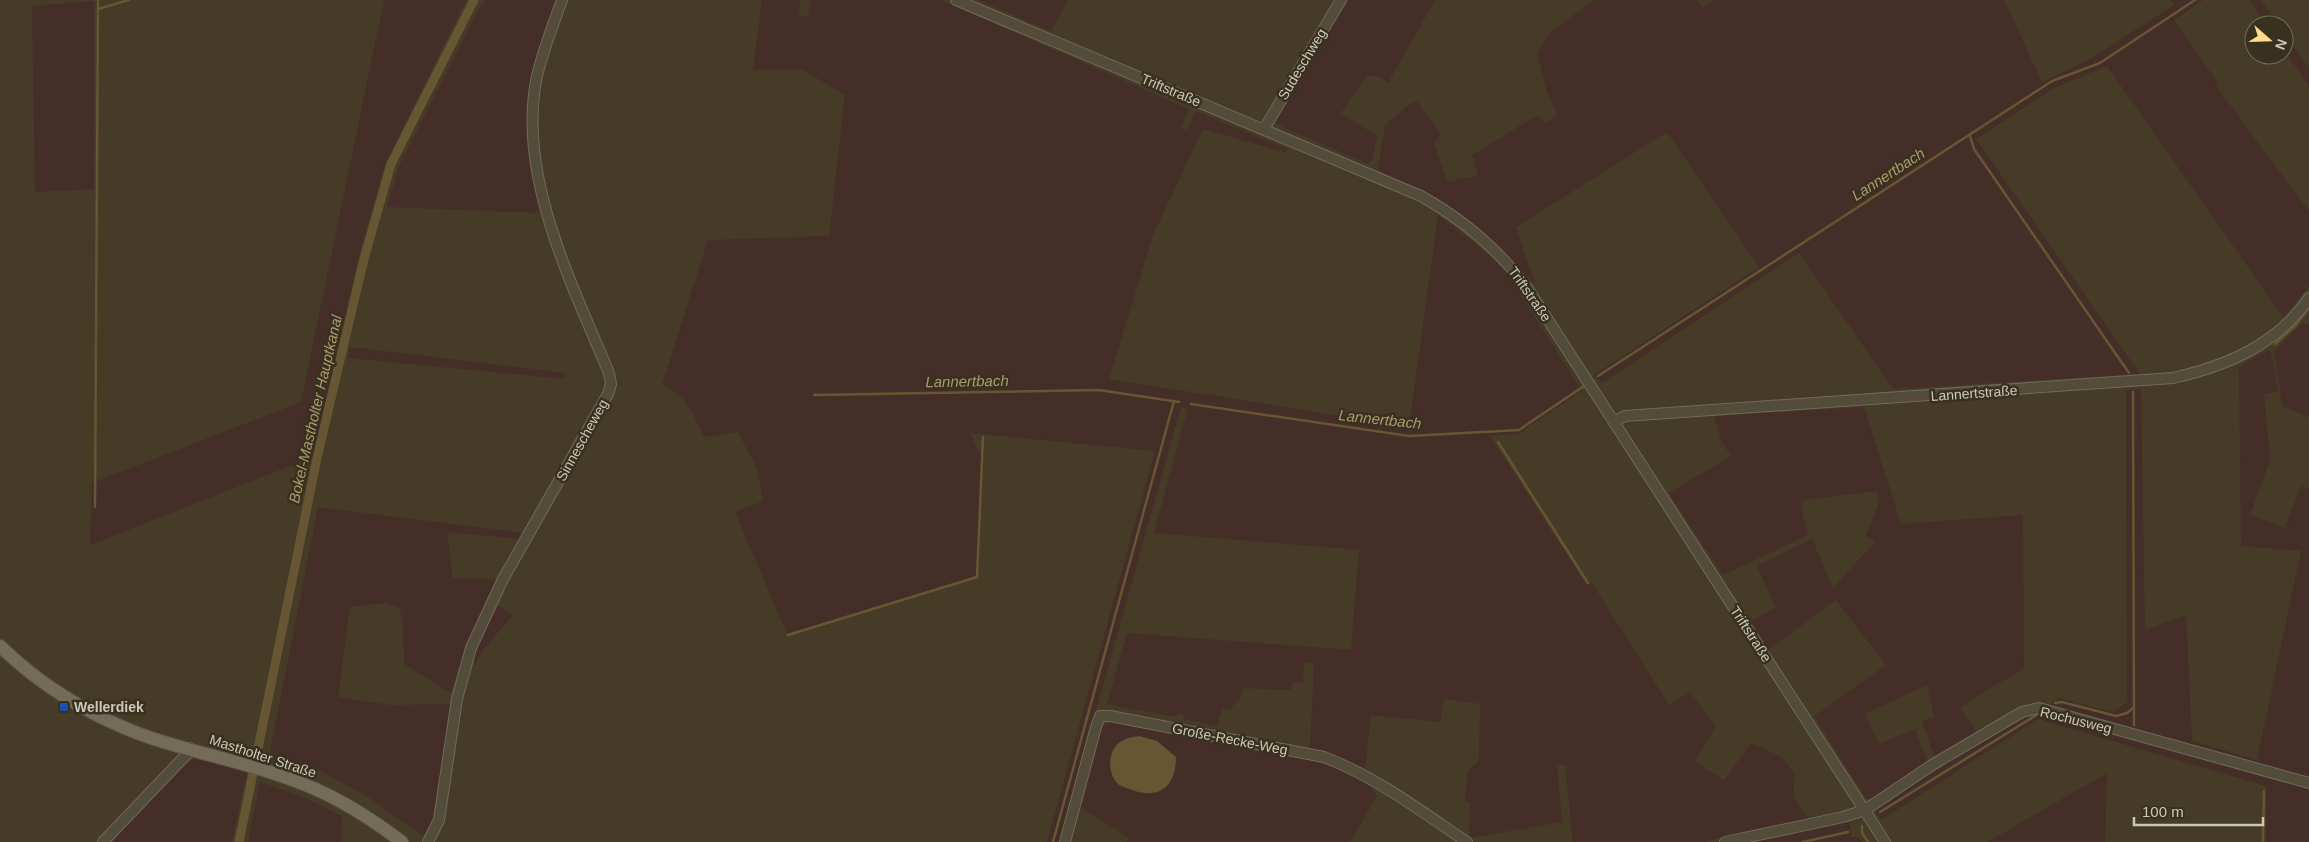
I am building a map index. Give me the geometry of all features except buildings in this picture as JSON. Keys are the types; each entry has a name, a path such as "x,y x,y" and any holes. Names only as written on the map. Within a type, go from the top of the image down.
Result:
{"main road":[{"name":"Mastholter Straße","path":"0,646 44,684 96,715 138,733 268,771 310,787 342,802 402,842"}],"street":[{"name":"Sinnescheweg","path":"428,842 439,820 458,699 471,648 502,581 608,394 611,384 610,373 560,257 537,172 533,126 537,77 562,0"},
{"name":"Triftstraße","path":"956,0 1421,196 1442,208 1482,237 1508,262 1528,289 1885,842"},
{"name":"Sudeschweg","path":"1264,129 1341,0"},
{"name":"Lannertstraße","path":"1614,422 1625,416 2173,378 2207,371 2237,359 2268,341 2288,323 2309,298"},
{"name":"Rochusweg","path":"1725,842 1844,817 1865,810 1932,766 2022,712 2039,708 2309,783"},
{"name":"Große-Recke-Weg","path":"1065,842 1100,716 1110,716 1324,757 1344,765 1384,786 1467,842"},
{"path":"103,842 187,754 190,748"}],"shaded area":[{"path":"384,0 466,0 385,164 358,258 313,457 90,545 92,483 301,402"},
{"path":"486,0 559,0 530,126 544,213 387,207 399,166 477,12"},
{"path":"762,0 800,0 799,15 808,17 811,0 940,0 1189,109 1181,128 1187,130 1196,111 1287,149 1287,153 1203,129 1153,235 1109,379 1409,427 1438,215 1477,245 1504,269 1582,391 1518,434 1490,436 1586,584 1592,583 1669,705 1690,692 1716,726 1695,762 1724,780 1751,743 1780,756 1795,774 1793,796 1808,819 1703,842 1573,842 1565,765 1557,765 1562,822 1469,838 1470,803 1465,801 1468,771 1479,760 1480,704 1444,698 1440,722 1371,715 1365,770 1346,760 1310,748 1314,663 1304,662 1303,683 1292,682 1291,690 1243,688 1241,697 1229,710 1222,709 1217,726 1184,719 1185,715 1178,713 1177,717 1107,704 1127,633 1351,650 1359,550 1154,533 1188,408 1181,407 1059,842 1047,842 1155,451 970,433 981,457 976,576 787,634 735,512 763,501 757,469 738,432 704,437 688,406 677,394 662,385 708,240 829,236 845,95 801,69 753,70"},
{"path":"978,0 1068,0 1051,31"},
{"path":"1345,0 1435,0 1388,83 1380,77 1367,76 1341,113 1377,136 1372,160 1368,164 1274,123 1274,118"},
{"path":"1594,0 1697,0 1702,8 1713,0 2004,0 2042,82 2092,58 2174,5 2172,0 2203,0 2174,20 2218,83 2216,86 2309,211 2309,286 2283,317 2107,66 2054,88 1976,139 2140,374 1893,389 1799,253 1602,383 1594,375 1759,267 1667,132 1516,227 1535,284 1498,246 1457,212 1409,184 1377,172 1385,125 1409,105 1417,101 1441,134 1434,143 1447,182 1478,176 1472,155 1538,115 1546,124 1557,114 1547,91 1537,53 1549,34"},
{"path":"2249,0 2261,0 2271,15 2260,15"},
{"path":"94,1 94,189 35,192 32,6"},
{"path":"2294,47 2309,68 2309,86 2294,64"},
{"path":"2301,324 2309,324 2309,417 2282,406 2274,351"},
{"path":"350,347 565,373 565,379 348,358"},
{"path":"2269,350 2272,356 2278,392 2264,394 2270,460 2250,515 2285,528 2301,486 2309,489 2309,842 2266,842 2266,786 2044,721 2043,716 1881,820 1875,811 2008,725 2047,706 2058,698 2113,712 2127,702 2126,390 2141,389 2145,630 2186,615 2192,741 2257,760 2301,551 2241,546 2239,367"},
{"path":"1864,407 1901,524 2023,515 2024,669 1988,689 1960,708 1978,734 1935,758 1922,721 1934,717 1927,685 1864,714 1879,744 1915,729 1928,764 1871,799 1866,798 1814,716 1886,665 1836,600 1769,649 1751,621 1776,607 1757,566 1812,539 1833,588 1875,542 1866,536 1878,505 1877,491 1804,500 1801,506 1808,535 1723,575 1669,493 1731,456 1721,440 1714,416"},
{"path":"318,507 525,533 522,539 447,532 453,578 500,580 458,669 451,693 404,664 403,620 399,608 384,603 350,607 338,697 390,705 453,704 434,819 423,836 365,795 319,770 270,752"},
{"path":"496,604 512,616 484,649 474,665 475,649"},
{"path":"1113,720 1320,761 1360,778 1367,783 1377,796 1350,842 1127,842 1129,838 1079,806 1100,729"},
{"path":"1139,736 1157,741 1176,757 1170,782 1160,791 1145,793 1126,788 1117,783 1112,773 1110,761 1113,750 1120,742"},
{"path":"206,757 247,771 232,842 109,842 183,765 196,758"},
{"path":"2107,773 2105,842 1988,842"},
{"path":"260,782 304,797 342,816 341,842 248,842"},
{"path":"1850,822 1851,837 1859,837 1862,842 1756,842"}],"waterway":[{"path":"95,507 98,0"},
{"path":"98,9 129,0"},
{"name":"Bokel-Mastholter Hauptkanal","path":"239,842 317,458 364,259 391,164 474,0"},
{"name":"Lannertbach","path":"1598,376 2052,81 2100,63 2195,0"},
{"path":"1970,136 1974,149 2129,373"},
{"path":"2275,344 2295,326 2309,308"},
{"name":"Lannertbach","path":"1191,404 1409,436 1519,430 1584,386"},
{"name":"Lannertbach","path":"814,395 1099,390 1179,402"},
{"path":"2133,392 2134,725"},
{"path":"1053,842 1174,401"},
{"path":"788,635 977,577 983,437"},
{"path":"1498,442 1588,583"},
{"path":"2055,703 2062,702 2116,716 2127,713 2134,707"},
{"path":"1880,812 2038,714"},
{"path":"2263,842 2264,791"},
{"path":"1862,826 1862,833 1868,842"},
{"path":"1803,842 1848,832"}],"place":[{"name":"Wellerdiek","path":"64,707"}]}
